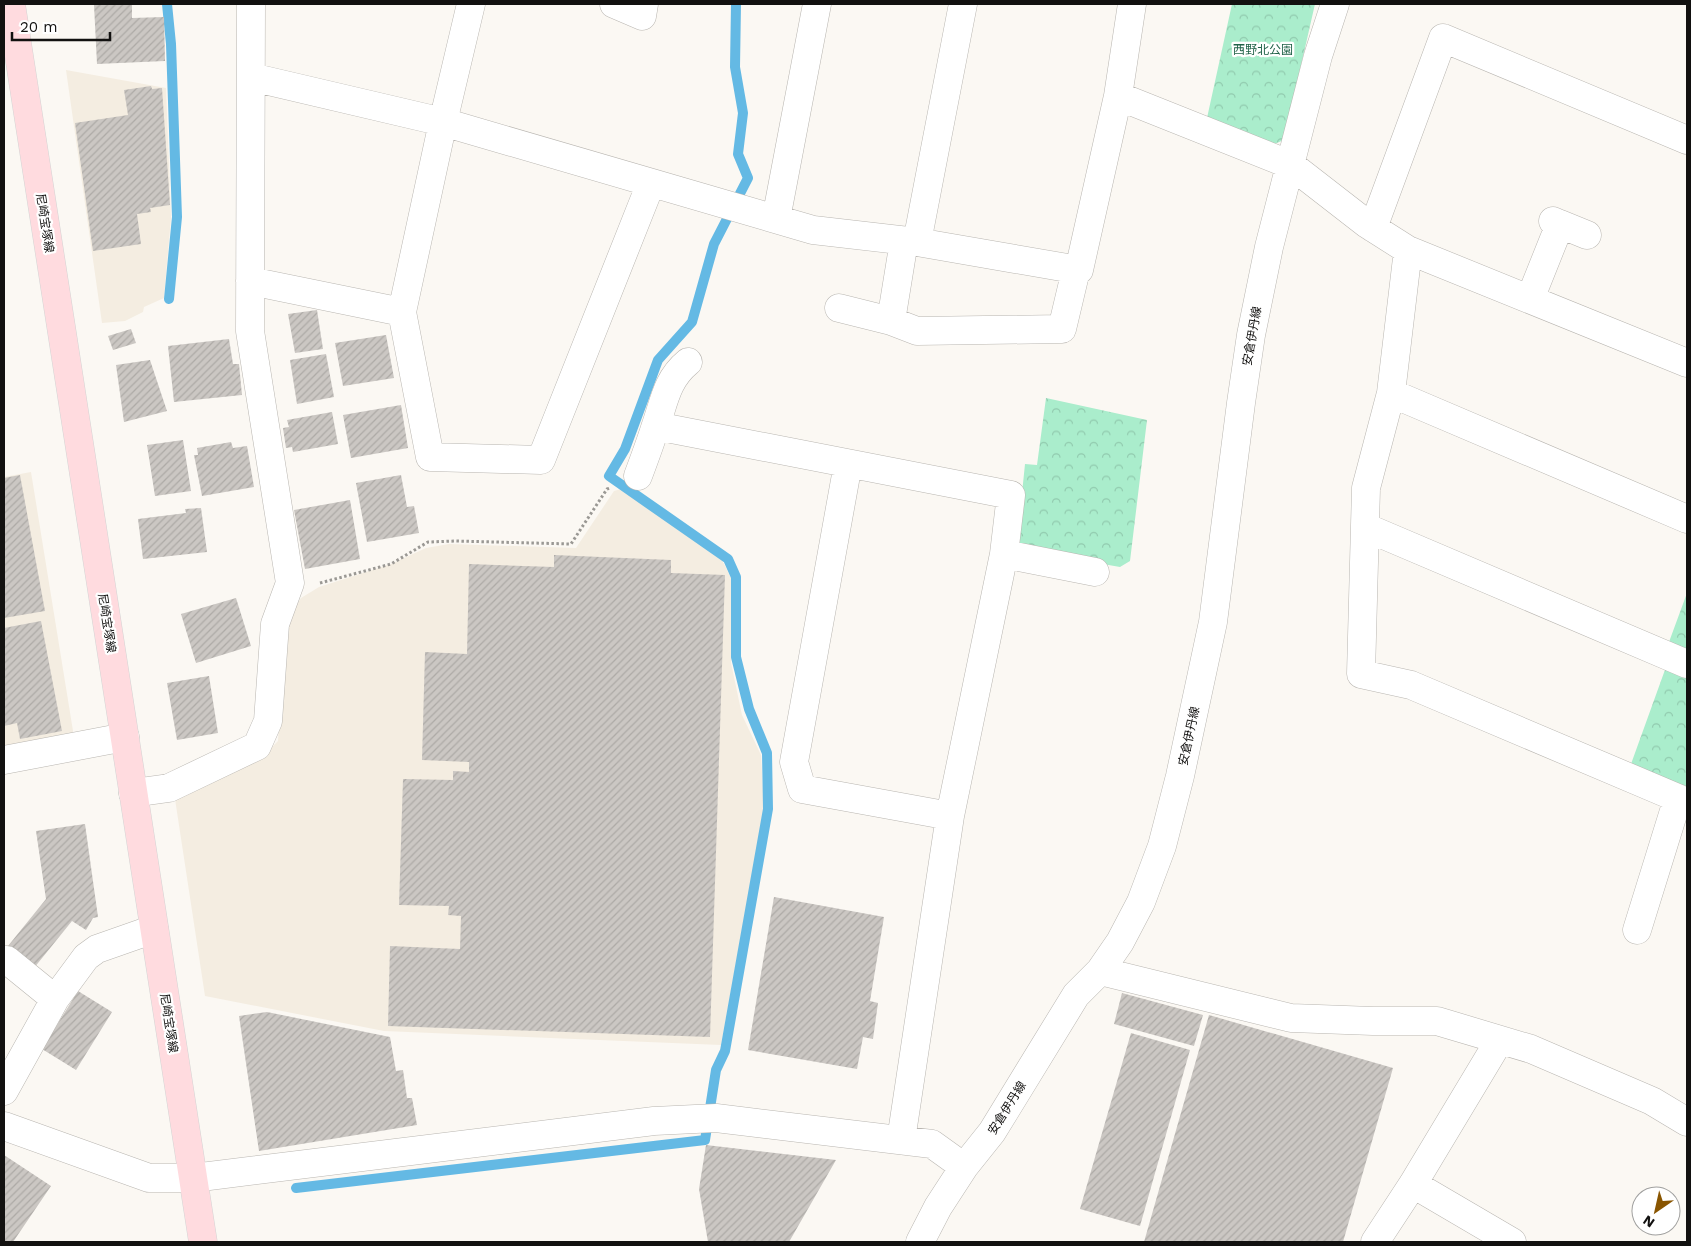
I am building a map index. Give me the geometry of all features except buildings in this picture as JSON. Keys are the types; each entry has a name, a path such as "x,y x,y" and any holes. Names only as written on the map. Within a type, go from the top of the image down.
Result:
{"main road":[{"name":"尼崎宝塚線","path":"11,4 203,1242"}],"street":[{"path":"133,793 169,788 257,746 268,721 275,624 290,583 250,331 251,4"},
{"path":"471,4 443,122 402,312 430,458 541,460 651,183"},
{"path":"614,4 649,15"},
{"path":"776,219 817,4"},
{"path":"891,321 963,4"},
{"path":"839,308 891,321 917,331 1062,329 1076,270 1079,270 1118,96 1132,4"},
{"name":"安倉伊丹線","path":"920,1242 938,1207 964,1167 992,1132 1076,994 1100,971 1120,942 1141,902 1162,846 1180,776 1213,622 1251,335 1269,247 1318,56 1334,4"},
{"path":"1373,228 1443,38 1687,140"},
{"path":"251,77 443,122 814,230 910,242 1076,270"},
{"path":"1118,96 1291,165 1373,228 1408,250 1687,363"},
{"path":"1530,299 1556,223 1587,235"},
{"path":"1408,250 1390,393 1366,488 1361,674 1411,685 1683,800 1637,930"},
{"path":"250,281 402,312"},
{"path":"638,476 656,426 664,396 679,370 688,362"},
{"path":"1390,393 1687,519"},
{"path":"656,426 1011,495 1004,554 950,816 901,1140"},
{"path":"848,464 794,762 802,789 950,816"},
{"path":"1365,527 1687,664"},
{"path":"1004,554 1095,572"},
{"path":"4,760 125,738"},
{"path":"4,1091 55,999 86,957 97,949 154,929"},
{"path":"4,960 7,960 55,999"},
{"path":"1100,971 1291,1018 1373,1022 1437,1021 1531,1049 1652,1101 1687,1122"},
{"path":"1375,1242 1413,1184 1499,1041"},
{"path":"4,1126 149,1178 193,1178 654,1121 716,1118 932,1144 964,1167"},
{"path":"1413,1184 1512,1242"}],"path":[{"path":"286,592 298,598 317,583 391,564 428,542 571,544 608,489 638,476"}],"shaded area":[{"path":"66,70 166,88 171,218 164,298 144,307 143,312 125,321 102,323"},
{"path":"31,472 74,737 4,750 4,477"},
{"path":"621,489 722,560 731,578 731,663 742,715 761,755 764,809 721,1045 384,1031 205,996 175,799 266,753 278,741 284,623 301,598 319,587 391,564 426,548 449,544 576,548 614,491"}],"green space":[{"name":"西野北公園","path":"1232,4 1315,4 1284,140 1272,145 1207,118"},
{"path":"1046,398 1147,420 1130,561 1120,567 1023,550 1017,542 1025,464 1037,465"},
{"path":"1687,593 1687,650 1669,642"},
{"path":"1666,667 1687,676 1687,789 1631,764"}],"waterway":[{"path":"167,4 171,44 177,217 169,299"},
{"path":"296,1188 705,1140 716,1070 725,1051 768,809 767,753 749,709 736,657 736,577 728,559 609,476 625,449 658,360 692,322 714,244 748,178 738,154 743,113 735,67 736,4"}]}
